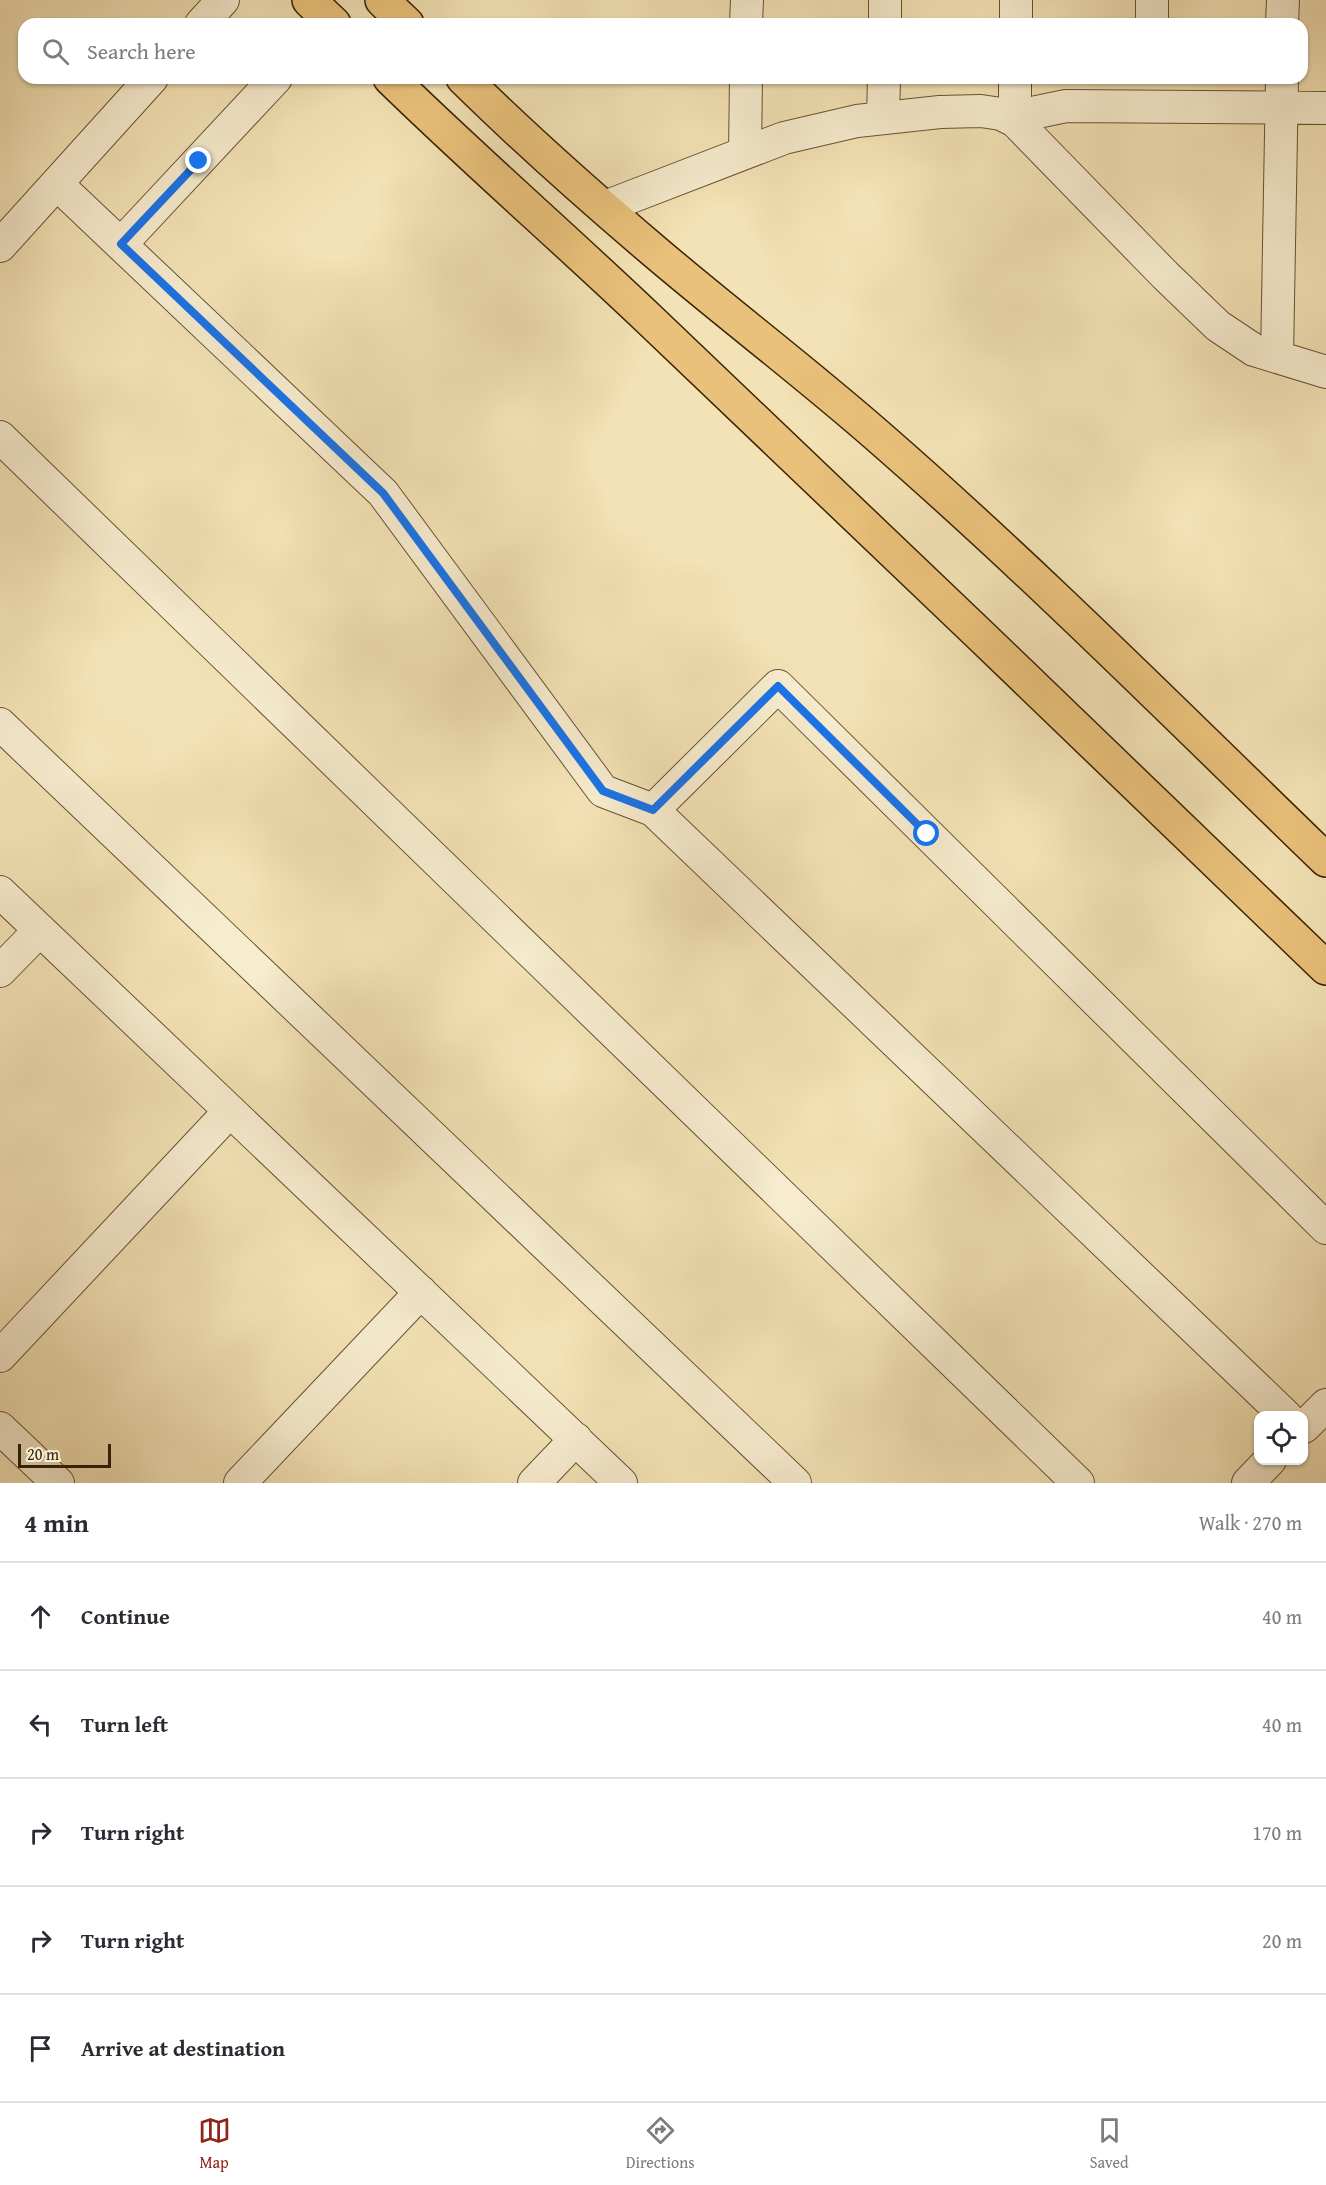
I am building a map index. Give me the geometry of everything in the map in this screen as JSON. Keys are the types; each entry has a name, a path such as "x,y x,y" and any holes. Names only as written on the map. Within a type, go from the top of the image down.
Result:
{"main road":[{"path":"382,0 401,18"},
{"path":"396,84 802,464 1326,968"},
{"path":"470,84 654,251 771,345 969,518 1079,620 1326,860"}],"street":[{"path":"206,18 223,0"},
{"path":"746,18 747,0"},
{"path":"885,0 885,18"},
{"path":"1016,0 1016,18"},
{"path":"1152,0 1152,18"},
{"path":"1282,18 1283,0"},
{"path":"0,246 147,84"},
{"path":"121,244 270,84"},
{"path":"745,152 746,84"},
{"path":"883,118 884,84"},
{"path":"1015,84 1015,121"},
{"path":"1015,121 1037,112 1152,92 1282,93 1326,108"},
{"path":"1277,357 1282,93"},
{"path":"605,207 784,138 857,121 883,118 940,112 981,111 1001,114 1015,121 1218,326 1254,350 1326,372"},
{"path":"57,184 383,493 603,791 653,810 1281,1411"},
{"path":"0,437 1078,1483"},
{"path":"653,810 778,686 1326,1228"},
{"path":"0,724 795,1483"},
{"path":"0,892 621,1483"},
{"path":"0,972 40,930"},
{"path":"0,1356 230,1111"},
{"path":"240,1483 421,1292"},
{"path":"1308,1423 1326,1405"},
{"path":"0,1428 58,1483"},
{"path":"534,1483 576,1439"},
{"path":"1248,1483 1266,1465"}],"route":[{"path":"199,161 121,244 383,493 603,791 653,810 778,686 927,834"}]}
